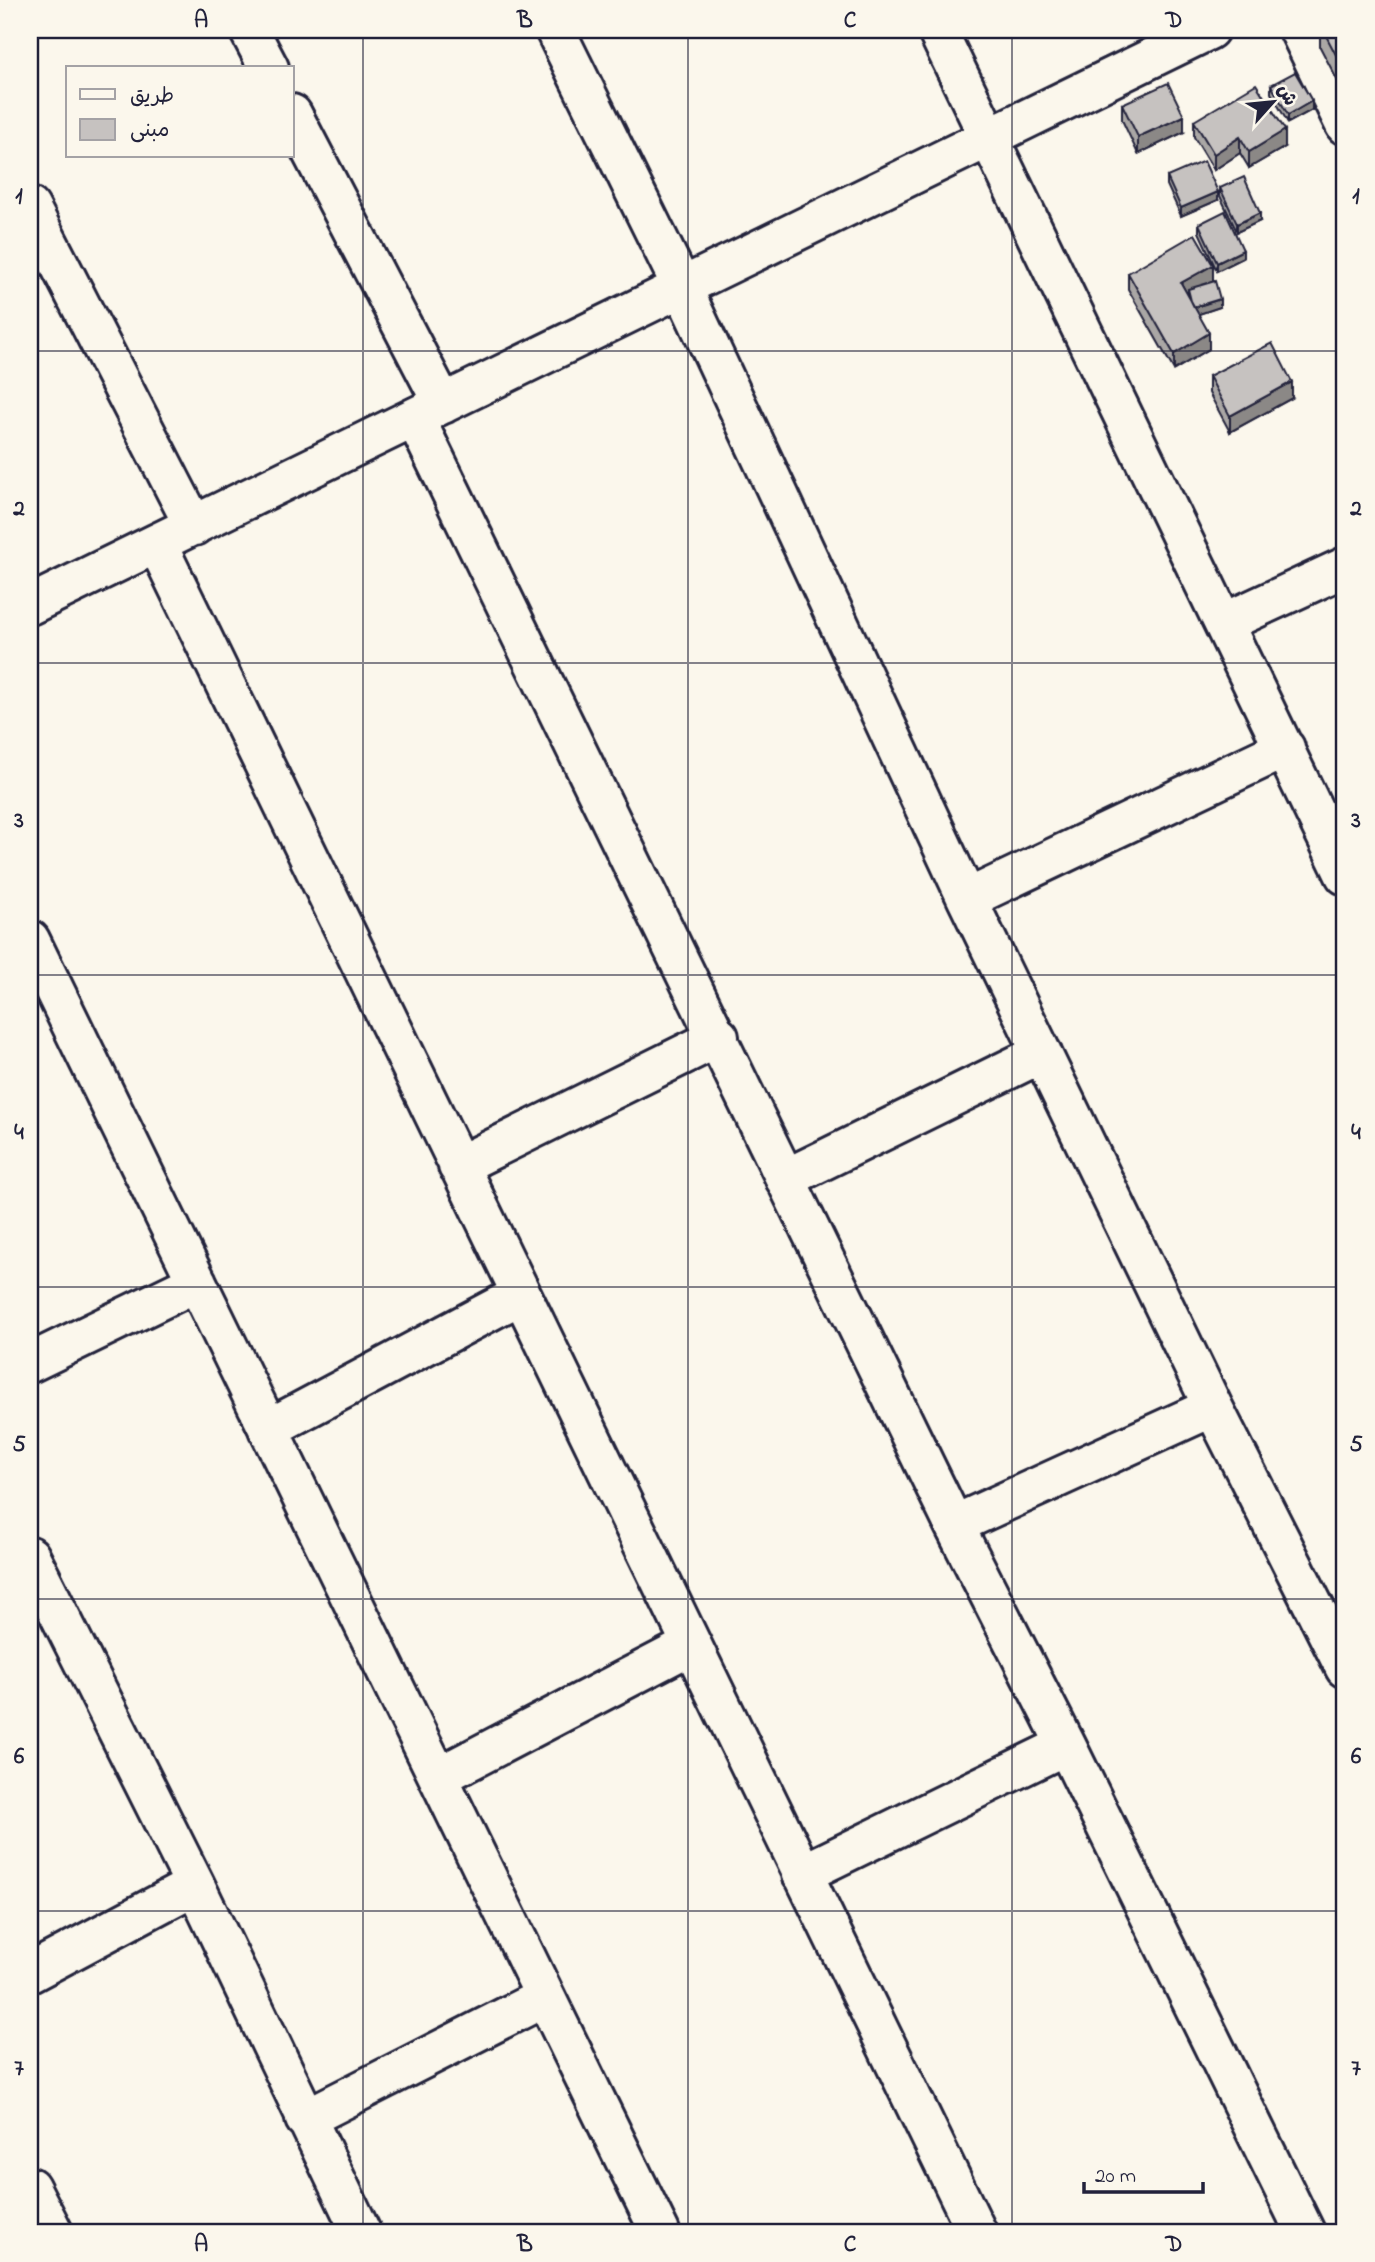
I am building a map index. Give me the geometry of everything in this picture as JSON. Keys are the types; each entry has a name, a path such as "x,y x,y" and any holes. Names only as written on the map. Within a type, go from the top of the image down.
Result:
{"street":[{"path":"248,30 268,66"},
{"path":"555,30 682,287 967,899 1213,1407 1336,1625 1345,1668"},
{"path":"937,30 1226,622 1345,875"},
{"path":"30,606 1209,30"},
{"path":"1299,30 1345,125"},
{"path":"294,118 785,1179 1305,2232"},
{"path":"30,207 194,526"},
{"path":"157,544 977,2232"},
{"path":"1226,622 1345,567"},
{"path":"967,899 1285,748"},
{"path":"30,940 660,2232"},
{"path":"458,1166 719,1037"},
{"path":"785,1179 1042,1053"},
{"path":"30,1363 197,1282"},
{"path":"268,1429 520,1295"},
{"path":"954,1525 1213,1407"},
{"path":"30,1556 195,1885 360,2232"},
{"path":"438,1777 691,1645"},
{"path":"803,1874 1066,1745"},
{"path":"30,1973 195,1885"},
{"path":"305,2119 544,1997"},
{"path":"30,2187 53,2232"}],"building":[{"path":"1323,30 1345,30 1345,72"},
{"path":"1295,72 1312,101 1288,115 1271,85"},
{"path":"1168,83 1184,116 1138,137 1122,104"},
{"path":"1256,84 1285,130 1249,152 1240,137 1214,154 1194,121"},
{"path":"1204,161 1218,192 1181,208 1167,177"},
{"path":"1244,177 1260,213 1237,224 1220,188"},
{"path":"1225,211 1243,250 1217,263 1199,224"},
{"path":"1195,234 1213,265 1181,283 1209,333 1174,354 1128,273"},
{"path":"1215,281 1220,299 1194,307 1188,289"},
{"path":"1272,343 1292,382 1230,416 1209,376"}]}
